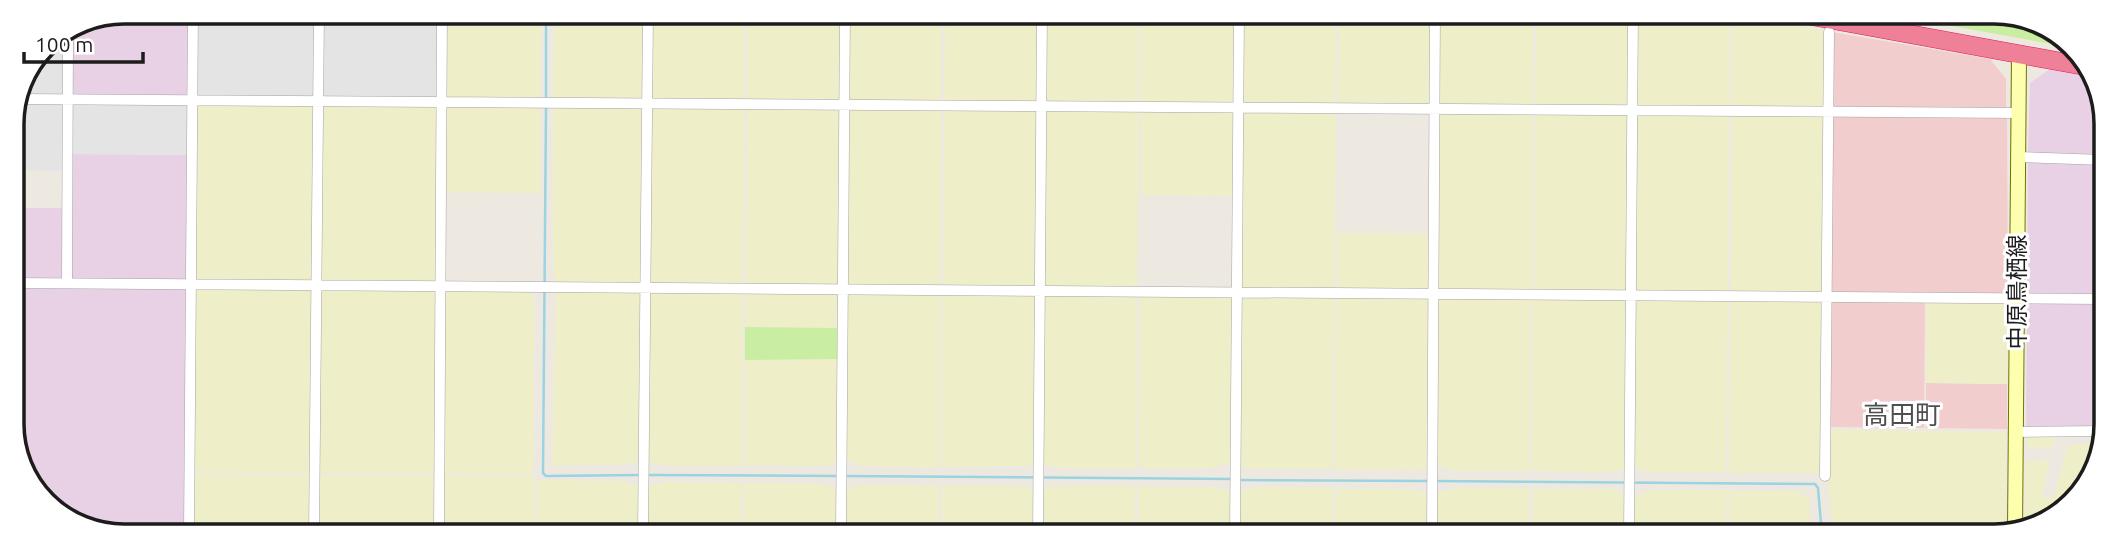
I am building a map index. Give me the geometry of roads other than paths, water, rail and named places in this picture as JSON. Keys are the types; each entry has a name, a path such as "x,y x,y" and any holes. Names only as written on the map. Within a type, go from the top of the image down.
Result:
{"highway":[{"path":"1854,24 2073,64"}],"main road":[{"name":"中原鳥栖線","path":"2015,521 2019,55"}],"street":[{"path":"189,524 193,24"},
{"path":"314,524 319,24"},
{"path":"439,524 442,24"},
{"path":"643,524 648,24"},
{"path":"841,524 845,24"},
{"path":"1038,524 1042,24"},
{"path":"1236,523 1239,24"},
{"path":"1432,523 1435,24"},
{"path":"1629,523 1633,24"},
{"path":"1825,476 1829,32"},
{"path":"67,283 68,42"},
{"path":"28,99 2018,113"},
{"path":"2018,157 2094,160"},
{"path":"24,283 2094,299"},
{"path":"2016,432 2093,431"}],"waterway":[{"path":"546,24 546,100"},
{"path":"546,107 543,473 546,476 641,475"},
{"path":"648,475 837,476"},
{"path":"844,476 1233,479"},
{"path":"1239,480 1429,481"},
{"path":"1435,481 1815,484 1818,488 1821,523"}],"district":[{"name":"高田町","path":"1902,415"}]}
